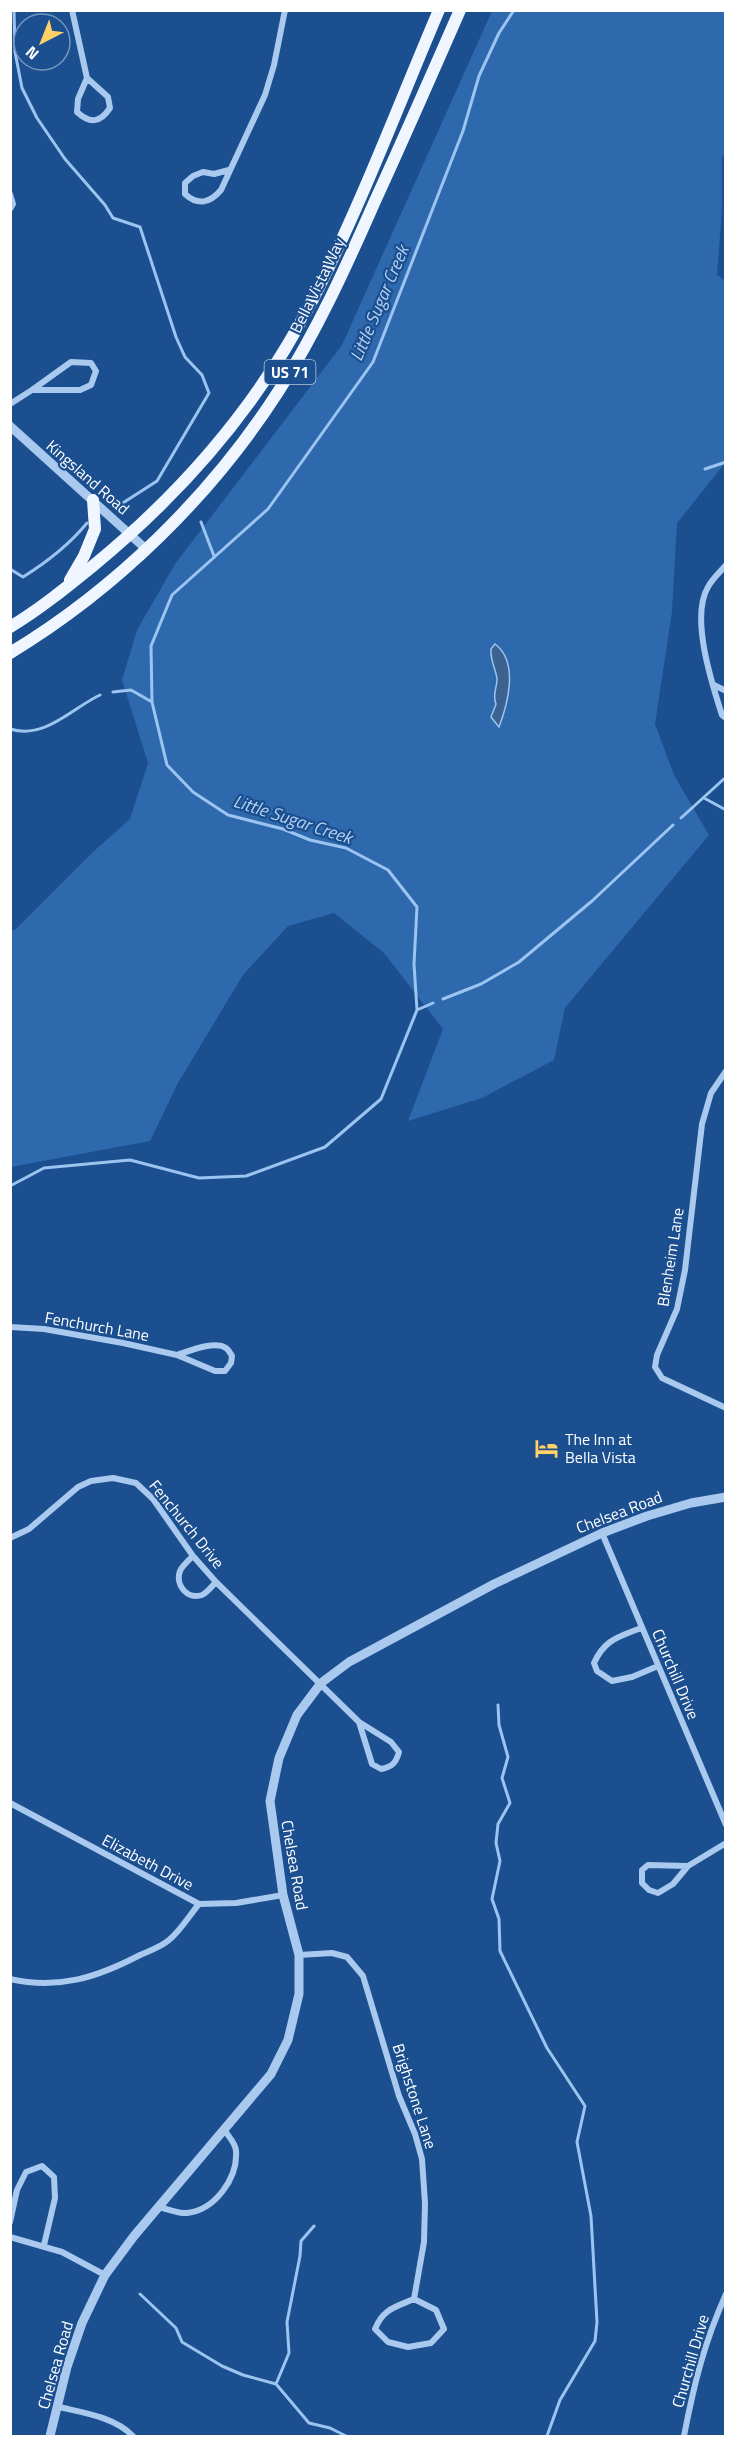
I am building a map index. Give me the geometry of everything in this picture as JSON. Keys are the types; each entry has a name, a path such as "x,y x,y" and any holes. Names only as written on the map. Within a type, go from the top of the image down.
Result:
{"main road":[{"name":"Bella Vista Way","path":"10,627 65,588 131,534 180,488 228,432 272,369 313,298 343,235 439,10"},
{"name":"Bella Vista Way","path":"10,653 73,611 146,549 232,455 278,392 312,335 343,275 460,10"},
{"path":"65,588 84,556 95,530 93,500"}],"street":[{"path":"72,10 87,78 108,97 110,108 103,118 94,122 77,112 78,99 87,78"},
{"path":"229,170 214,174 203,172 193,176 185,183 185,194 192,200 203,202 215,197 221,190 265,95 274,65 285,10"},
{"path":"10,194 13,204 10,209"},
{"path":"10,405 71,362 91,363 96,371 91,385 80,390 32,390"},
{"name":"Kingsland Road","path":"10,426 146,549"},
{"path":"726,565 707,587 700,607 703,637 714,685 722,715 726,718"},
{"path":"714,685 726,691"},
{"name":"Blenheim Lane","path":"726,1071 711,1093 702,1124 685,1270 677,1309 657,1355 655,1367 662,1378 726,1408"},
{"name":"Fenchurch Lane","path":"10,1327 44,1329 123,1343 177,1355 215,1371 225,1371 231,1363 232,1356 226,1348 219,1346 208,1346 177,1355"},
{"name":"Fenchurch Drive","path":"10,1538 30,1529 78,1487 101,1478 136,1483 153,1499 193,1556 216,1582 359,1722"},
{"name":"Chelsea Road","path":"50,2436 59,2407 67,2367 82,2323 105,2276 134,2236 271,2074 288,2040 299,1994 299,1955 283,1895 270,1801 279,1758 297,1715 321,1683 349,1662 494,1584 602,1533 647,1516 691,1503 726,1497"},
{"name":"Churchill Drive","path":"602,1533 726,1825"},
{"path":"193,1556 180,1570 179,1581 184,1591 193,1596 204,1594 216,1582"},
{"path":"642,1628 609,1641 594,1663 597,1671 612,1681 632,1677 658,1666"},
{"path":"359,1722 391,1742 399,1752 397,1760 390,1767 381,1769 372,1764 359,1722"},
{"name":"Elizabeth Drive","path":"10,1803 159,1885 199,1904 236,1903 283,1895"},
{"path":"688,1866 648,1865 642,1870 642,1883 649,1890 658,1893 665,1891 688,1866 726,1844"},
{"path":"10,1979 23,1982 55,1982 87,1979 112,1970 169,1941 199,1904"},
{"name":"Brighstone Lane","path":"299,1955 332,1953 347,1957 363,1976 399,2096 415,2133 422,2159 425,2203 424,2242 414,2299"},
{"path":"159,2207 185,2214 202,2210 223,2191 236,2170 236,2149 225,2131"},
{"path":"10,2222 16,2190 26,2172 42,2166 54,2177 55,2198 44,2245"},
{"path":"10,2237 44,2245 70,2255 105,2276"},
{"name":"Churchill Drive","path":"684,2436 695,2379 708,2333 726,2294"},
{"path":"414,2299 436,2310 444,2329 431,2343 408,2347 388,2342 375,2329 380,2316 414,2299"},
{"path":"59,2407 95,2416 123,2427 133,2436"}],"shaded area":[{"path":"492,11 725,11 726,152 722,157 722,208 717,275 726,281 725,463 677,523 672,612 655,724 674,775 709,835 565,1008 554,1060 482,1098 408,1121 443,1029 384,953 334,913 288,926 243,975 178,1083 150,1141 11,1167 11,931 16,929 93,852 130,819 148,763 122,680 137,630 175,564 342,345"},
{"path":"495,644 507,661 509,672 506,706 499,727 491,717 496,704 497,679 491,653"}],"waterway":[{"path":"14,10 15,52 22,88 37,118 65,159 105,205 113,218 140,227 176,337 185,357 202,375 209,393 157,481 115,508"},
{"name":"Little Sugar Creek","path":"10,1186 44,1168 130,1160 199,1178 246,1176 325,1147 381,1099 417,1010 414,964 417,907 388,870 346,848 310,840 283,829 228,815 193,792 167,765 152,702 151,646 172,595 268,509 373,362 463,131 479,76 499,33 514,10"},
{"path":"705,469 726,462"},
{"path":"201,522 214,556"},
{"path":"10,569 23,577 57,553 87,523"},
{"path":"113,692 131,690 152,702"},
{"path":"10,729 23,731 46,727 100,695"},
{"path":"681,818 726,777"},
{"path":"704,798 726,810"},
{"path":"443,999 481,984 519,962 592,901 673,825"},
{"path":"417,1010 433,1003"},
{"path":"498,1705 499,1725 508,1757 502,1778 510,1803 498,1824 496,1843 500,1861 492,1899 499,1919 500,1951 547,2048 585,2106 577,2142 591,2216 597,2322 595,2341 560,2400 547,2436"},
{"path":"276,2384 289,2353 287,2322 301,2241 314,2226"},
{"path":"140,2294 176,2328 182,2342 222,2366 243,2375 276,2384 309,2423 330,2428 346,2436"}],"place":[{"name":"The Inn at Bella Vista","path":"547,1448"}]}
